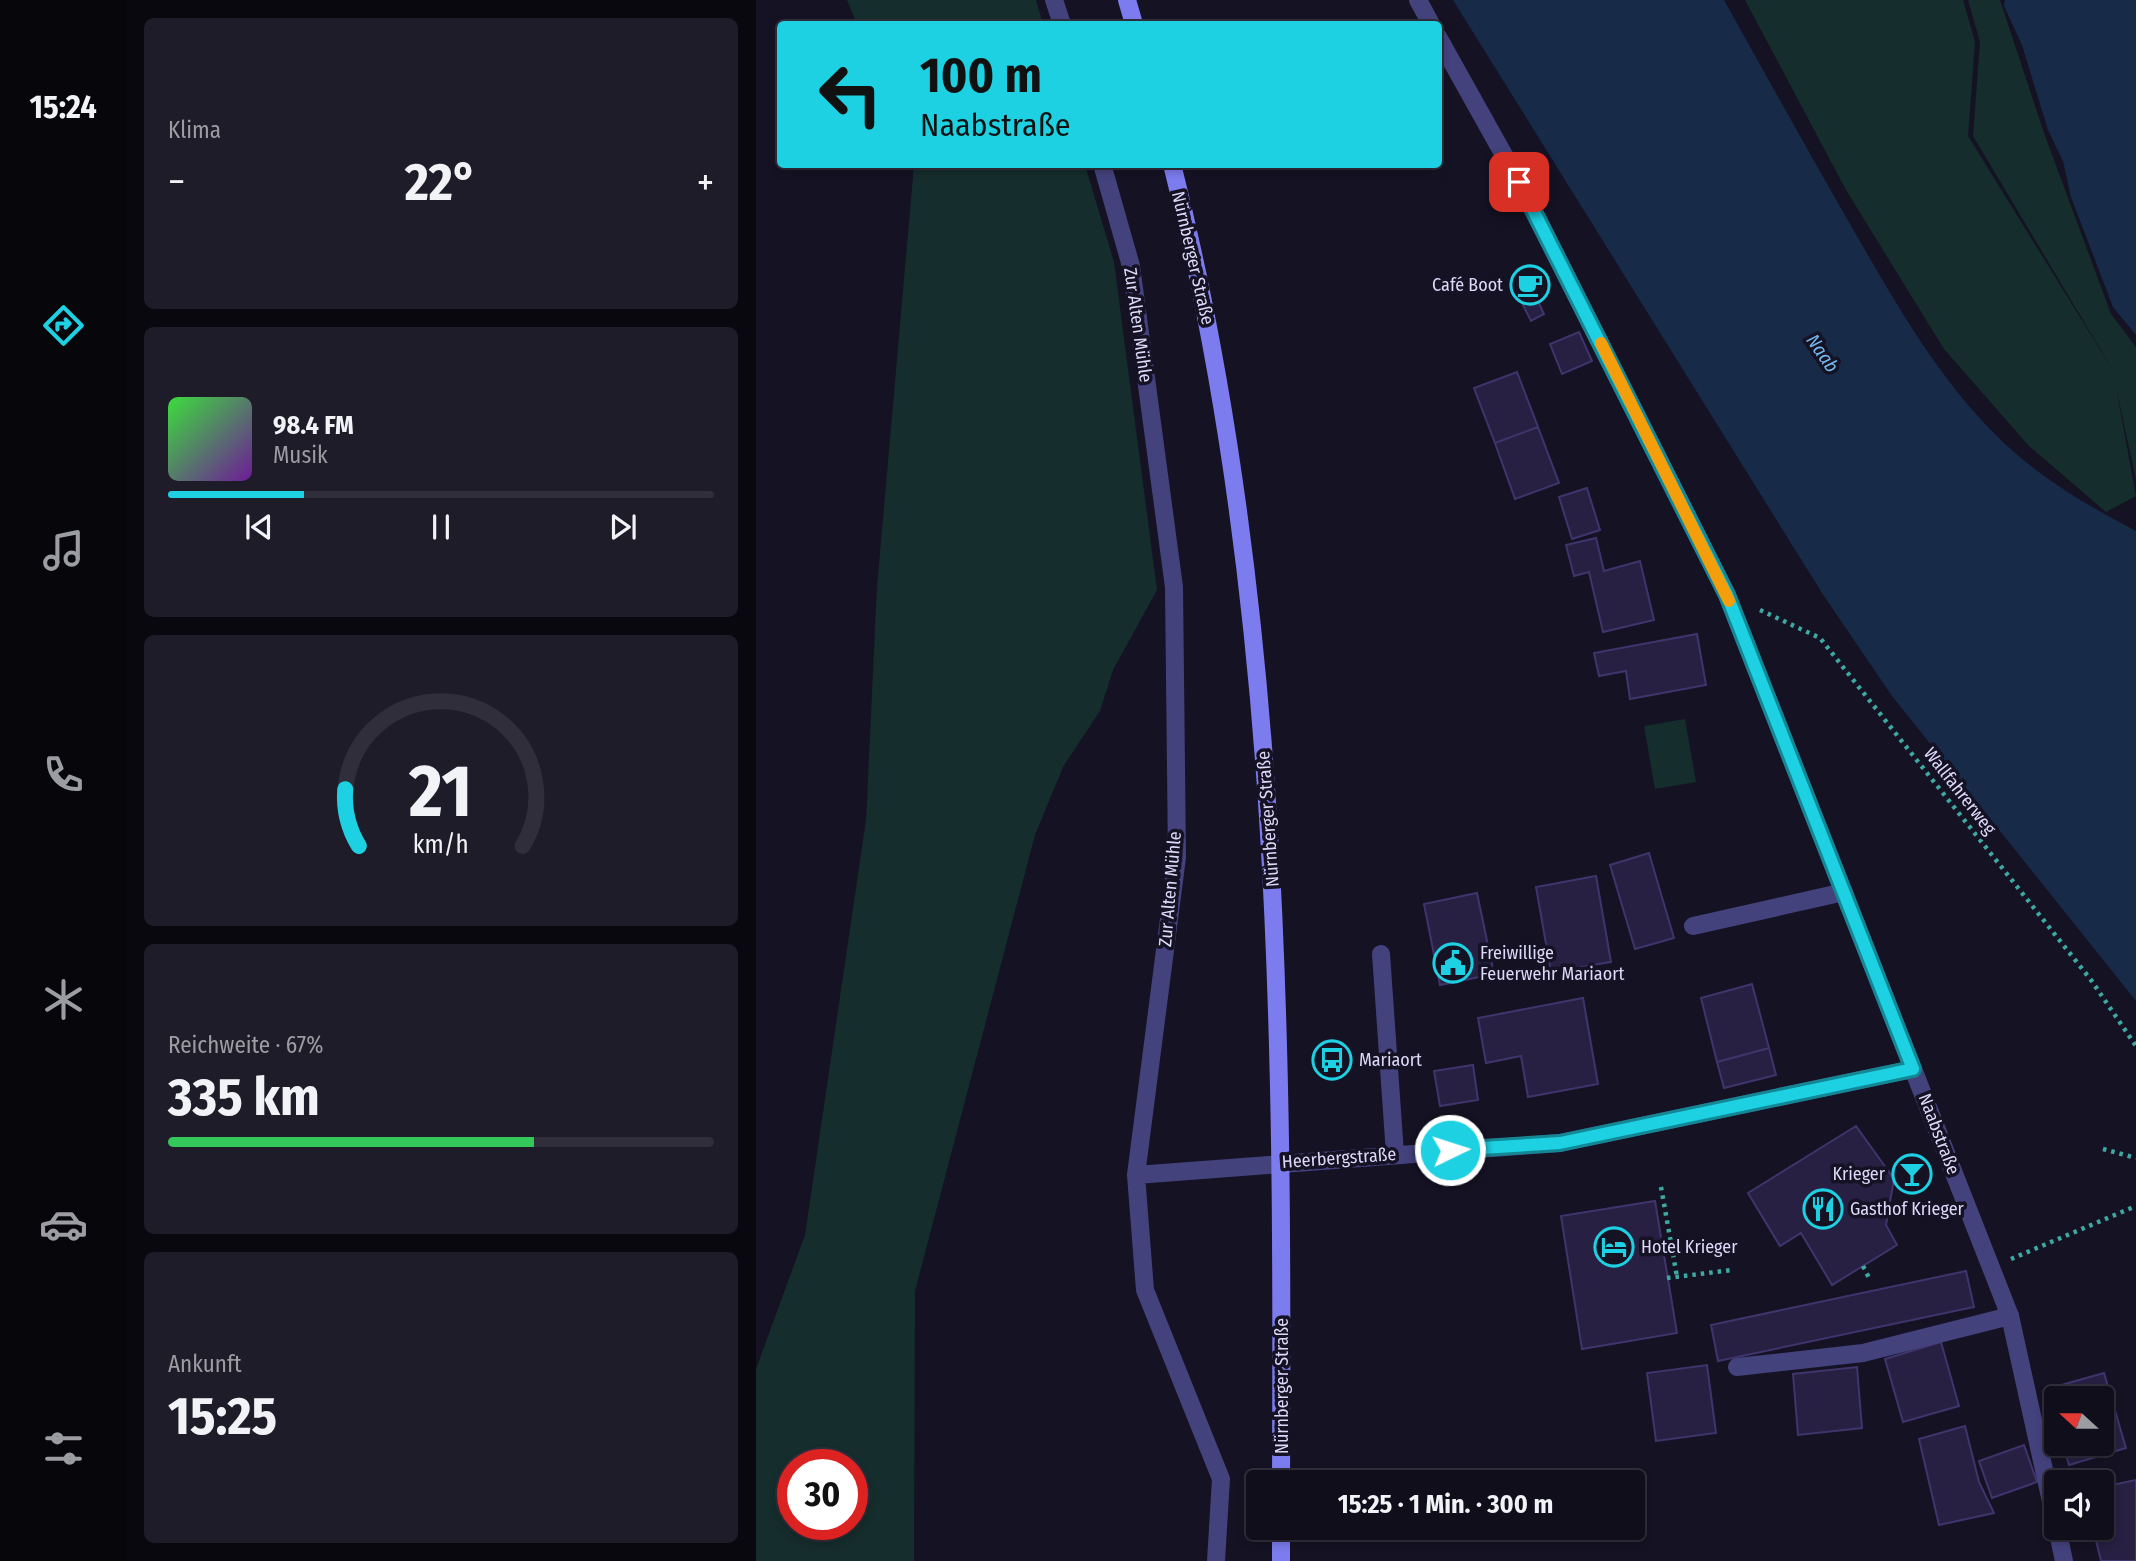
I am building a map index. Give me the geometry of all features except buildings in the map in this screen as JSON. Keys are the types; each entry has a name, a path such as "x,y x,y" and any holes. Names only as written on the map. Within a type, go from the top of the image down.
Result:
{"main road":[{"path":"1127,0 1133,21"},
{"name":"Nürnberger Straße","path":"1173,168 1200,278 1241,517 1271,819 1283,1162 1282,1470"},
{"path":"1281,1540 1281,1561"}],"street":[{"path":"1055,0 1061,21"},
{"path":"1418,0 1429,21"},
{"name":"Naabstraße","path":"1442,44 1519,182 1727,595 2010,1316 2044,1470"},
{"name":"Zur Alten Mühle","path":"1103,168 1131,266 1174,587 1177,857 1136,1175 1145,1290 1221,1479 1216,1561"},
{"path":"1693,926 1844,892"},
{"path":"1381,954 1395,1154"},
{"name":"Heerbergstraße","path":"1136,1175 1560,1143 1913,1069"},
{"path":"1737,1367 1863,1353 2010,1316"},
{"name":"Naabstraße","path":"2060,1540 2064,1561"}],"path":[{"name":"Wallfahrerweg","path":"1727,595 1820,638 2091,980 2136,1046"},
{"path":"2104,1149 2136,1158"},
{"path":"1661,1187 1676,1277"},
{"path":"1991,1267 2136,1206"},
{"path":"1863,1266 1870,1280"},
{"path":"1667,1278 1732,1270"}],"green space":[{"path":"847,0 1036,0 1042,21 856,21"},
{"path":"1745,0 1963,0 1975,42 1968,136 2114,372 1973,136 1980,42 1968,0 2000,0 2044,133 2111,314 2136,347 2136,480 2116,387 2136,496 2106,512 2029,446 1944,349 1846,190"},
{"path":"914,168 1086,168 1114,262 1157,590 1113,670 1100,711 1063,767 1035,835 915,1291 914,1561 756,1561 756,1369 805,1235 866,820 877,587"},
{"path":"1685,719 1696,782 1655,789 1644,726"}],"water":[{"name":"Naab","path":"1453,0 1724,0 1887,288 1960,395 2004,443 2034,469 2084,502 2136,531 2136,1001 1892,696 1822,593"},
{"path":"2005,0 2136,0 2136,335 2113,307 2071,197 2063,161 2048,130 2022,45 2004,6"}],"slow traffic":[{"path":"1601,343 1729,601"}],"place":[{"name":"Café Boot","path":"1530,285"},
{"name":"Freiwillige Feuerwehr Mariaort","path":"1453,963"},
{"name":"Mariaort","path":"1332,1060"},
{"name":"Krieger","path":"1912,1174"},
{"name":"Gasthof Krieger","path":"1823,1209"},
{"name":"Hotel Krieger","path":"1614,1247"}],"route":[{"path":"1450,1150 1560,1143 1913,1069 1727,595 1519,182"}]}
